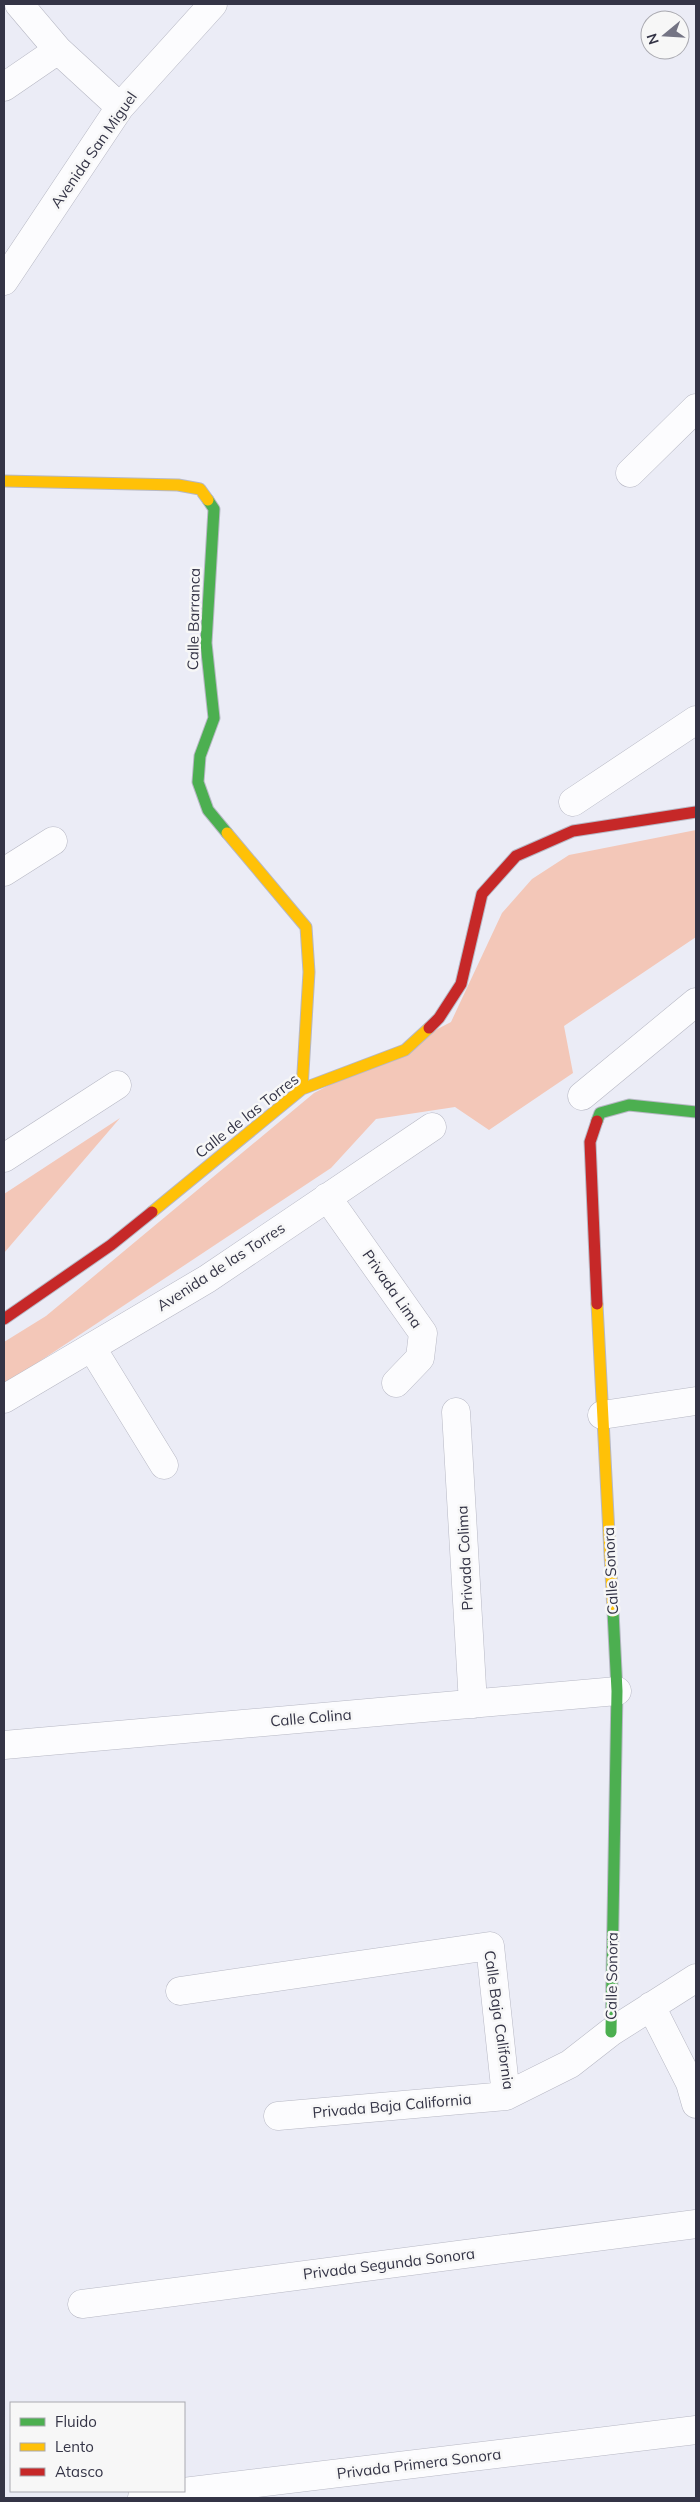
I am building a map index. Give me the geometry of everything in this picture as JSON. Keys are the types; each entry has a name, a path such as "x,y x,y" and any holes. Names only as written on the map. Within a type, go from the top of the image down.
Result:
{"street":[{"path":"19,4 58,50 120,107"},
{"name":"Avenida San Miguel","path":"4,281 120,107 214,4"},
{"path":"4,87 58,50"},
{"path":"630,473 696,408"},
{"name":"Calle Barranca","path":"4,482 178,485 200,489 214,509 206,643 214,718 200,756 198,782 208,810 306,927 309,972 302,1089"},
{"path":"572,802 696,720"},
{"name":"Calle de las Torres","path":"4,1319 111,1245 302,1089 405,1050 439,1018 461,984 482,894 516,856 573,831 696,812"},
{"path":"4,872 53,841"},
{"path":"591,1105 696,1002"},
{"path":"4,1158 118,1084"},
{"path":"591,1105 629,1105 696,1112"},
{"name":"Calle Sonora","path":"591,1105 590,1142 602,1415 618,1690 611,2032"},
{"name":"Avenida de las Torres","path":"4,1399 207,1278 432,1127"},
{"name":"Privada Lima","path":"327,1196 423,1333 420,1358 396,1382"},
{"path":"92,1348 164,1465"},
{"path":"602,1415 696,1401"},
{"name":"Privada Colima","path":"456,1412 473,1704"},
{"name":"Calle Colina","path":"4,1745 618,1690"},
{"name":"Calle Baja California","path":"180,1991 490,1946 506,2096 570,2064 611,2032 696,1978"},
{"path":"651,2006 690,2083 696,2104"},
{"name":"Privada Baja California","path":"278,2116 506,2096"},
{"name":"Privada Segunda Sonora","path":"82,2304 696,2224"},
{"name":"Privada Primera Sonora","path":"185,2492 696,2430"},
{"name":"Privada Primera Sonora","path":"142,2497 183,2492"}],"shaded area":[{"path":"696,830 696,937 564,1026 573,1073 489,1130 455,1107 376,1119 331,1168 4,1385 4,1342 46,1316 314,1093 451,1022 502,913 532,879 569,855"},
{"path":"120,1118 4,1253 4,1194"}],"traffic: fast":[{"path":"208,500 214,509 206,643 214,718 200,756 198,782 208,810 227,833"},
{"path":"597,1121 600,1113 629,1105 696,1112"},
{"path":"611,2032 617,1691 613,1611"}],"traffic: slow":[{"path":"4,481 178,485 200,489 208,500"},
{"path":"227,833 306,927 309,972 302,1089"},
{"path":"152,1212 302,1089 405,1050 429,1028"},
{"path":"597,1304 613,1611"}],"traffic: jam":[{"path":"429,1028 439,1018 461,984 482,894 516,856 573,831 696,812"},
{"path":"597,1121 590,1142 597,1304"},
{"path":"4,1319 111,1245 152,1212"}]}
